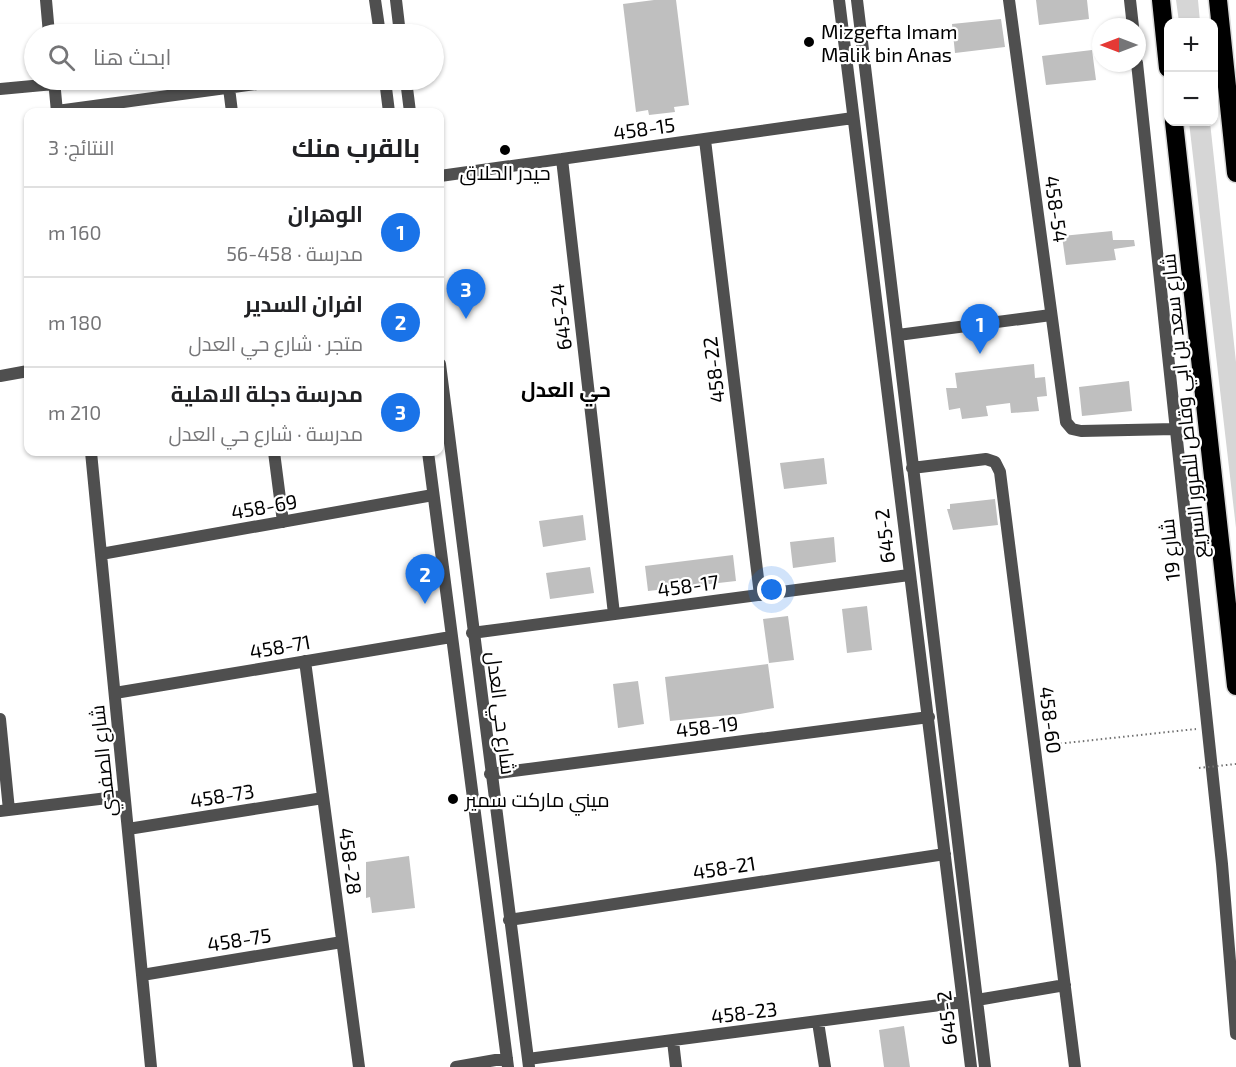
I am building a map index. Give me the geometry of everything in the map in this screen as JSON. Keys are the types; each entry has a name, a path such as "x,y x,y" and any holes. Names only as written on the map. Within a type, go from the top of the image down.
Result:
{"highway":[{"path":"1161,0 1164,29"},
{"path":"1218,0 1236,173"},
{"name":"شارع سعد بن ابي وقاص للمرور السريع","path":"1174,126 1236,686"}],"street":[{"path":"46,0 48,24"},
{"path":"375,0 379,24"},
{"path":"396,0 399,24"},
{"name":"645-2","path":"839,0 971,1067"},
{"name":"645-2","path":"857,0 985,1067"},
{"name":"458-54","path":"1009,0 1066,422 1072,429 1081,431 1175,429"},
{"path":"1130,0 1132,18"},
{"name":"شارع 19","path":"1138,72 1208,728 1236,1034"},
{"path":"0,89 24,86"},
{"path":"55,90 57,108"},
{"path":"86,108 215,90"},
{"path":"229,90 232,108"},
{"path":"386,90 388,108"},
{"path":"407,90 410,108"},
{"name":"458-15","path":"444,175 853,118"},
{"name":"458-22","path":"705,140 760,595"},
{"name":"645-24","path":"562,159 614,614"},
{"path":"898,335 1052,315"},
{"path":"0,376 24,372"},
{"name":"شارع حي العدل","path":"444,398 472,633 528,1058"},
{"name":"شارع الصفدي","path":"91,456 152,1067"},
{"path":"275,456 283,522"},
{"name":"شارع حي العدل","path":"428,456 507,1058"},
{"name":"458-60","path":"912,468 986,459 995,462 1000,472 1075,1067"},
{"name":"458-69","path":"101,554 433,495"},
{"name":"458-17","path":"472,633 909,574"},
{"name":"458-71","path":"115,693 451,637"},
{"name":"458-28","path":"305,661 358,1067"},
{"name":"458-19","path":"490,774 929,717"},
{"path":"0,719 4,811 124,796"},
{"name":"458-73","path":"128,830 323,798"},
{"path":"940,804 954,802"},
{"name":"458-21","path":"509,920 945,854"},
{"name":"458-75","path":"142,975 342,942"},
{"path":"977,1000 1065,985"},
{"name":"458-23","path":"456,1067 507,1058 528,1058 673,1041 963,1002"},
{"path":"818,1023 825,1067"},
{"path":"673,1041 676,1067"}],"path":[{"path":"1035,746 1208,728"},
{"path":"1199,768 1236,764"}],"shaded area":[{"path":"1176,0 1198,0 1200,18 1178,18"},
{"path":"1189,126 1210,126 1236,362 1236,528"}],"building":[{"path":"676,0 689,105 674,107 675,112 649,115 648,110 636,112 623,4"},
{"path":"1036,0 1087,0 1089,19 1039,25"},
{"path":"1001,19 1005,47 955,53 952,24"},
{"path":"1092,50 1092,72 1095,72 1096,80 1046,85 1042,56"},
{"path":"1112,231 1113,240 1134,240 1135,246 1114,249 1116,260 1066,265 1062,236"},
{"path":"1034,364 1035,378 1045,377 1047,396 1037,397 1039,411 1011,413 1010,403 986,406 988,416 962,419 960,408 949,410 946,388 957,388 955,373"},
{"path":"1129,381 1132,411 1082,416 1079,387"},
{"path":"824,458 827,484 784,489 780,463"},
{"path":"995,499 998,525 953,530 947,509 950,509 950,504"},
{"path":"583,515 586,540 543,547 539,521"},
{"path":"834,537 836,562 793,568 790,542"},
{"path":"733,555 736,581 648,591 645,566"},
{"path":"590,567 594,593 550,599 546,573"},
{"path":"867,606 872,650 847,653 842,609"},
{"path":"788,616 794,660 769,663 763,619"},
{"path":"768,664 774,708 670,721 665,677"},
{"path":"638,681 644,724 618,728 613,684"},
{"path":"409,856 415,908 372,913 370,897 366,898 366,862"},
{"path":"904,1026 910,1067 884,1067 879,1030"}],"place":[{"name":"Mizgefta Imam Malik bin Anas","path":"809,42"},
{"name":"حيدر الحلاق","path":"505,150"},
{"name":"مدرسة دجلة الاهلية","path":"466,319"},
{"name":"الوهران","path":"980,354"},
{"name":"افران السدير","path":"425,604"},
{"name":"ميني ماركت سمير","path":"453,799"}],"district":[{"name":"حي العدل","path":"566,388"}]}
